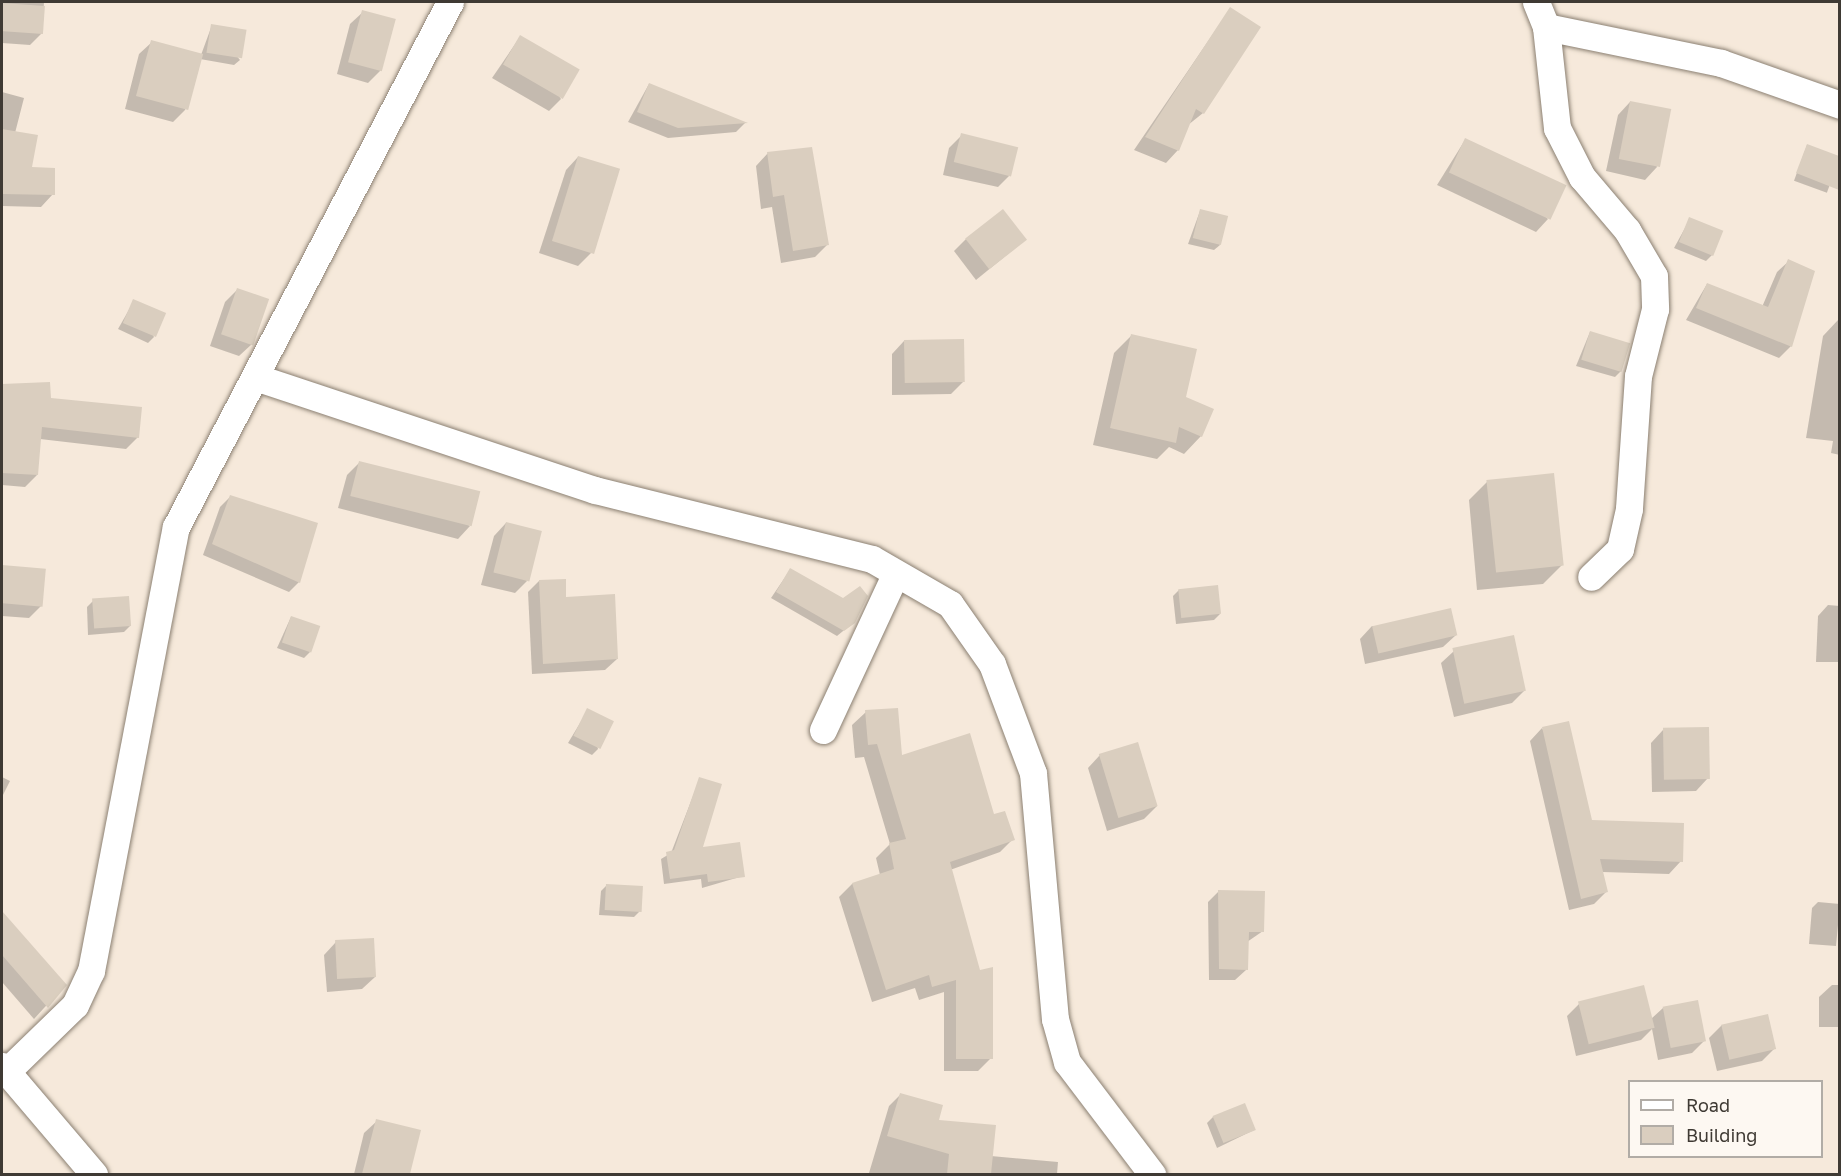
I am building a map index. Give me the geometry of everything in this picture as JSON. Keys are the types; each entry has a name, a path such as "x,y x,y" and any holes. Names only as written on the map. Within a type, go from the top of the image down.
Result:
{"street":[{"path":"94,1174 4,1069 75,1005 91,971 174,537 450,2"},
{"path":"1536,2 1546,27 1557,128 1582,177 1627,230 1654,276 1655,309 1637,387 1629,509 1620,549 1590,577"},
{"path":"1546,27 1721,63 1839,105"},
{"path":"255,377 595,490 872,559 895,575 951,604 993,664 1033,772 1055,1019 1067,1062 1152,1174"},
{"path":"823,730 895,575"}],"building":[{"path":"2,3 45,6 43,34 2,31"},
{"path":"1230,7 1261,27 1204,114 1196,109 1179,151 1145,137"},
{"path":"362,10 396,19 382,71 348,62"},
{"path":"211,24 247,30 242,58 206,53"},
{"path":"520,35 580,70 563,99 503,64"},
{"path":"151,40 203,54 188,110 136,96"},
{"path":"649,83 748,123 678,128 637,112"},
{"path":"1630,101 1671,109 1660,167 1619,159"},
{"path":"2,129 38,135 32,167 55,168 55,195 2,194"},
{"path":"961,133 1018,147 1011,176 954,162"},
{"path":"1465,138 1567,185 1550,220 1449,172"},
{"path":"1807,144 1839,156 1839,190 1796,173"},
{"path":"812,147 829,245 793,251 784,195 773,197 767,152"},
{"path":"578,156 620,169 594,254 552,241"},
{"path":"1003,209 1027,240 989,269 965,239"},
{"path":"1200,209 1228,216 1221,245 1193,238"},
{"path":"1689,217 1723,231 1713,256 1679,242"},
{"path":"1788,259 1815,271 1792,347 1696,308 1707,283 1768,307"},
{"path":"237,288 269,299 253,345 221,334"},
{"path":"133,299 166,313 156,337 123,323"},
{"path":"1590,331 1630,343 1621,372 1581,360"},
{"path":"1131,334 1197,349 1186,397 1214,409 1202,437 1179,427 1176,443 1110,428"},
{"path":"964,339 965,382 905,383 904,340"},
{"path":"50,382 51,398 142,407 139,438 42,427 38,475 2,473 2,384"},
{"path":"359,461 480,491 472,526 350,496"},
{"path":"1554,473 1564,565 1496,573 1486,480"},
{"path":"230,495 318,523 300,583 212,544"},
{"path":"506,522 542,531 529,581 493,572"},
{"path":"2,565 46,569 43,607 2,603"},
{"path":"790,568 843,598 860,586 868,596 855,623 844,631 776,592"},
{"path":"566,579 566,597 615,594 618,659 543,664 539,580"},
{"path":"1218,585 1221,614 1181,618 1178,589"},
{"path":"129,596 131,626 94,629 92,599"},
{"path":"1451,608 1457,635 1378,654 1372,626"},
{"path":"291,616 320,626 311,653 282,642"},
{"path":"1514,635 1526,691 1464,704 1452,648"},
{"path":"587,708 614,721 600,749 573,736"},
{"path":"898,708 902,755 970,733 994,814 1005,811 1015,840 950,862 980,970 993,967 993,1059 956,1059 956,980 932,987 929,975 886,990 852,883 894,869 889,843 906,839 877,744 868,745 865,710"},
{"path":"1569,721 1592,820 1684,823 1683,862 1600,859 1608,892 1581,899 1542,727"},
{"path":"1709,727 1710,779 1664,780 1663,728"},
{"path":"1138,742 1158,806 1118,818 1099,754"},
{"path":"699,777 722,784 703,847 740,842 745,877 708,882 707,874 670,879 666,852 674,850"},
{"path":"606,884 643,886 642,912 605,910"},
{"path":"1218,890 1265,891 1264,932 1249,932 1248,970 1219,969"},
{"path":"2,911 67,985 48,1008 2,955"},
{"path":"374,938 376,977 337,979 335,940"},
{"path":"1644,985 1655,1028 1589,1044 1578,1001"},
{"path":"1698,1000 1706,1041 1671,1048 1663,1007"},
{"path":"1768,1014 1776,1049 1729,1060 1721,1025"},
{"path":"900,1093 943,1105 939,1120 996,1125 991,1174 947,1174 949,1154 887,1136"},
{"path":"1245,1103 1256,1130 1223,1143 1213,1116"},
{"path":"376,1119 421,1130 410,1174 362,1174"}]}
